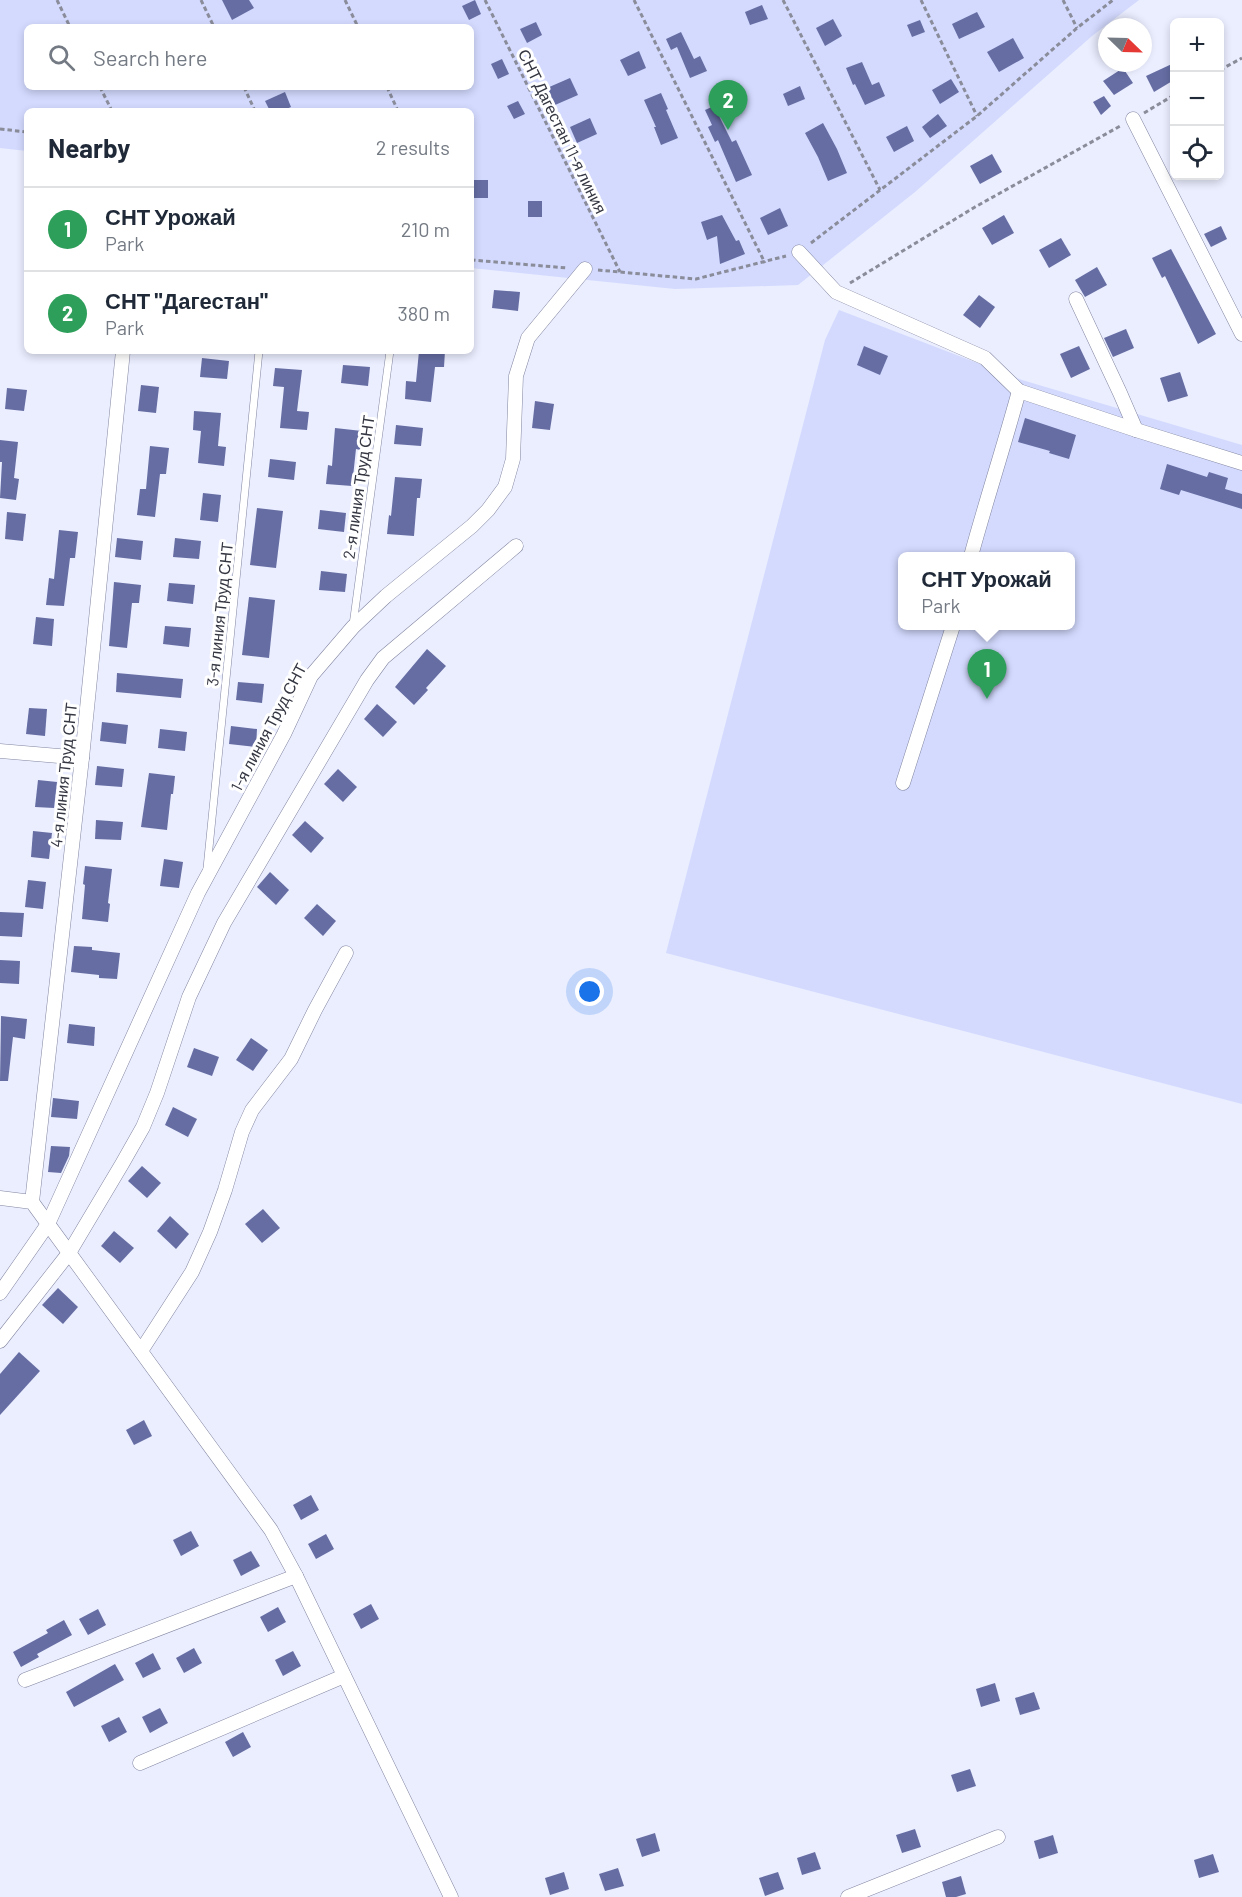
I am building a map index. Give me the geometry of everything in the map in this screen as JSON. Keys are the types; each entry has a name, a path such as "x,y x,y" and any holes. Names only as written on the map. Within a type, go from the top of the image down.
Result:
{"street":[{"path":"1133,119 1242,334"},
{"path":"799,252 836,292 985,358 1019,391 1242,463"},
{"name":"1-я линия Труд СНТ","path":"0,1293 48,1224 156,983 206,879 284,734 310,676 353,627 386,596 472,526 488,510 505,487 513,459 516,376 528,338 585,269"},
{"path":"1076,299 1136,430"},
{"name":"4-я линия Труд СНТ","path":"32,1202 82,758 123,354"},
{"path":"972,552 1019,391"},
{"path":"0,1341 69,1254 143,1127 157,1093 189,997 224,923 367,680 382,658 516,546"},
{"path":"903,783 952,630"},
{"path":"0,751 82,758"},
{"path":"141,1351 192,1272 225,1191 242,1132 252,1110 291,1059 346,953"},
{"path":"0,1198 32,1202 271,1530 296,1576 451,1897"},
{"path":"26,1680 296,1576"},
{"path":"140,1763 344,1676"},
{"path":"848,1897 998,1837"}],"lane":[{"name":"3-я линия Труд СНТ","path":"206,879 259,354"},
{"name":"2-я линия Труд СНТ","path":"353,627 390,354"}],"path":[{"path":"57,0 69,24"},
{"path":"201,0 213,24"},
{"path":"345,0 357,24"},
{"name":"СНТ Дагестан 11-я линия","path":"485,0 620,272"},
{"path":"634,0 765,263"},
{"path":"783,0 880,190"},
{"path":"921,0 977,116"},
{"path":"1063,0 1077,28"},
{"path":"474,260 696,279 765,263 799,252 977,116 1077,28 1113,0"},
{"path":"1224,68 1242,58"},
{"path":"102,90 110,108"},
{"path":"245,90 254,108"},
{"path":"388,90 397,108"},
{"path":"836,292 975,207 1170,97"},
{"path":"0,129 24,132"}],"shaded area":[{"path":"0,0 1139,0 1116,18 1098,18 1098,31 915,192 798,285 675,289 474,268 474,108 24,108 24,151 0,148"},
{"path":"839,310 1022,380 1242,445 1242,1104 666,953 825,340"}],"building":[{"path":"222,0 249,0 254,8 232,20"},
{"path":"475,0 481,14 469,20 462,6"},
{"path":"762,5 768,19 750,25 745,12"},
{"path":"977,12 985,27 959,39 952,24"},
{"path":"833,19 842,36 825,46 816,28"},
{"path":"920,20 925,32 912,37 907,25"},
{"path":"536,22 542,35 527,43 520,29"},
{"path":"681,32 694,59 700,56 707,71 690,78 677,47 671,50 666,39"},
{"path":"1013,38 1024,58 999,72 987,52"},
{"path":"639,51 646,68 628,76 620,60"},
{"path":"502,59 509,74 498,79 491,64"},
{"path":"862,62 872,85 879,82 885,96 865,105 846,68"},
{"path":"1170,65 1170,82 1154,92 1146,76"},
{"path":"1117,72 1126,72 1133,83 1114,95 1103,81"},
{"path":"570,78 578,95 555,105 547,88"},
{"path":"951,79 959,92 940,104 932,90"},
{"path":"800,86 805,99 788,106 783,94"},
{"path":"285,92 291,107 268,108 265,101"},
{"path":"661,93 678,138 661,145 644,100"},
{"path":"1104,96 1111,106 1101,115 1093,102"},
{"path":"518,101 525,114 514,119 507,106"},
{"path":"714,106 732,142 736,140 752,175 736,182 718,140 715,142 708,127 712,125 705,110"},
{"path":"938,114 947,126 930,138 922,127"},
{"path":"590,118 597,134 577,143 570,127"},
{"path":"823,123 847,173 828,181 805,133"},
{"path":"907,126 914,141 894,152 886,137"},
{"path":"992,154 1002,172 980,184 970,166"},
{"path":"474,180 488,180 488,198 474,198"},
{"path":"528,201 542,201 542,217 528,217"},
{"path":"780,208 788,226 768,235 760,218"},
{"path":"722,215 736,241 739,240 745,254 720,264 717,236 707,240 701,222"},
{"path":"1004,215 1014,233 992,245 982,228"},
{"path":"1221,226 1227,239 1211,247 1204,234"},
{"path":"1061,238 1071,255 1049,268 1039,250"},
{"path":"1171,249 1216,334 1198,344 1165,276 1162,278 1152,258"},
{"path":"1097,267 1107,285 1085,297 1075,280"},
{"path":"494,290 520,292 518,311 492,308"},
{"path":"979,295 995,307 980,328 963,315"},
{"path":"1126,329 1134,348 1113,357 1104,338"},
{"path":"864,346 888,356 880,375 857,365"},
{"path":"1079,346 1090,369 1071,378 1060,354"},
{"path":"419,354 445,354 444,367 435,367 431,402 405,399 406,381 416,382"},
{"path":"202,358 229,361 227,379 200,377"},
{"path":"343,365 370,367 368,386 341,383"},
{"path":"275,368 302,370 297,411 309,412 307,430 280,428 284,387 273,386"},
{"path":"1180,372 1188,396 1168,402 1160,378"},
{"path":"141,385 159,387 156,413 138,411"},
{"path":"7,388 27,390 24,411 5,409"},
{"path":"535,401 554,404 550,430 532,428"},
{"path":"194,411 221,413 218,446 226,447 224,466 198,463 201,431 193,430"},
{"path":"1025,418 1076,435 1069,459 1018,442"},
{"path":"396,425 423,428 421,446 394,444"},
{"path":"335,428 362,431 360,450 356,449 352,486 326,484 328,465 332,466"},
{"path":"0,440 18,442 14,478 19,479 16,500 0,498 2,462 0,462"},
{"path":"150,446 169,448 166,474 160,474 155,517 137,515 140,489 146,489"},
{"path":"270,459 296,462 294,480 268,477"},
{"path":"1167,464 1207,477 1209,472 1228,478 1225,489 1242,494 1242,509 1181,490 1179,495 1160,489"},
{"path":"395,477 422,479 420,498 417,498 414,536 387,534"},
{"path":"203,493 221,495 218,522 200,520"},
{"path":"257,508 283,511 276,568 250,565"},
{"path":"320,510 346,513 344,532 318,529"},
{"path":"7,512 26,514 23,541 5,539"},
{"path":"59,530 78,532 75,558 70,558 64,606 46,605 49,578 54,579"},
{"path":"117,538 143,541 141,560 115,557"},
{"path":"175,538 201,541 199,559 173,557"},
{"path":"321,571 347,574 345,592 319,590"},
{"path":"114,582 141,585 139,603 132,603 127,648 109,646"},
{"path":"169,583 195,585 193,604 167,601"},
{"path":"249,597 275,600 269,658 242,655"},
{"path":"36,617 54,619 52,646 33,644"},
{"path":"165,626 191,628 189,647 163,644"},
{"path":"427,649 446,666 414,705 395,687"},
{"path":"117,673 183,679 181,698 116,692"},
{"path":"238,682 264,684 262,703 236,700"},
{"path":"377,704 397,722 383,737 364,719"},
{"path":"29,708 47,709 45,736 26,734"},
{"path":"102,722 128,725 126,744 100,741"},
{"path":"231,726 257,729 256,747 229,744"},
{"path":"160,729 187,732 185,751 158,748"},
{"path":"97,766 124,769 122,787 95,785"},
{"path":"338,769 357,787 343,802 324,784"},
{"path":"149,773 175,776 167,830 141,827"},
{"path":"38,780 57,782 54,808 35,807"},
{"path":"96,820 123,822 121,840 95,839"},
{"path":"305,821 324,838 311,853 292,835"},
{"path":"33,831 52,833 49,859 31,857"},
{"path":"164,859 183,862 179,888 160,886"},
{"path":"85,866 112,869 108,922 82,919"},
{"path":"270,872 289,890 276,905 257,887"},
{"path":"28,880 46,882 43,909 25,907"},
{"path":"317,904 336,921 323,936 304,918"},
{"path":"0,912 24,913 22,937 0,936"},
{"path":"74,946 120,953 117,979 71,972"},
{"path":"0,960 20,961 19,984 0,983"},
{"path":"1,1016 27,1019 25,1039 13,1037 8,1081 0,1081"},
{"path":"69,1024 95,1027 94,1046 67,1043"},
{"path":"251,1038 268,1050 253,1071 236,1060"},
{"path":"194,1048 219,1057 212,1076 187,1067"},
{"path":"53,1098 79,1101 77,1119 51,1117"},
{"path":"173,1107 197,1119 188,1137 165,1125"},
{"path":"51,1146 70,1147 69,1156 61,1173 48,1172"},
{"path":"142,1166 161,1183 147,1198 128,1181"},
{"path":"263,1209 280,1228 262,1243 245,1224"},
{"path":"170,1216 189,1234 176,1249 157,1231"},
{"path":"114,1231 134,1248 120,1263 101,1246"},
{"path":"58,1288 78,1307 63,1324 42,1305"},
{"path":"19,1352 40,1371 0,1415 0,1374"},
{"path":"144,1420 152,1436 134,1445 126,1430"},
{"path":"311,1495 319,1510 301,1520 293,1505"},
{"path":"191,1531 199,1546 181,1556 173,1540"},
{"path":"326,1534 334,1549 316,1559 308,1544"},
{"path":"251,1551 260,1566 241,1576 233,1560"},
{"path":"371,1604 379,1619 361,1629 353,1614"},
{"path":"278,1607 286,1622 268,1632 260,1617"},
{"path":"98,1609 106,1625 88,1635 79,1619"},
{"path":"64,1620 72,1635 37,1654 39,1657 21,1667 13,1652 48,1633 46,1630"},
{"path":"194,1648 202,1663 184,1673 176,1658"},
{"path":"293,1651 301,1666 283,1676 275,1660"},
{"path":"153,1653 161,1669 143,1678 135,1663"},
{"path":"115,1664 124,1680 74,1707 66,1692"},
{"path":"995,1683 1000,1701 981,1707 976,1689"},
{"path":"1034,1692 1040,1709 1020,1715 1015,1698"},
{"path":"160,1708 168,1723 150,1733 142,1717"},
{"path":"119,1717 127,1732 109,1742 101,1726"},
{"path":"243,1732 251,1747 233,1757 225,1742"},
{"path":"970,1769 976,1786 957,1792 951,1775"},
{"path":"915,1829 921,1847 902,1853 896,1835"},
{"path":"655,1833 660,1851 642,1857 636,1839"},
{"path":"1053,1835 1058,1853 1039,1859 1034,1841"},
{"path":"815,1852 821,1869 802,1875 797,1858"},
{"path":"1213,1854 1219,1872 1199,1878 1194,1860"},
{"path":"618,1868 624,1886 605,1891 599,1874"},
{"path":"564,1872 569,1889 550,1895 545,1878"},
{"path":"778,1872 784,1889 765,1896 759,1878"},
{"path":"961,1876 966,1894 946,1897 942,1882"}],"place":[{"name":"СНТ \"Дагестан\"","path":"728,130"},
{"name":"СНТ Урожай","path":"987,699"}]}
